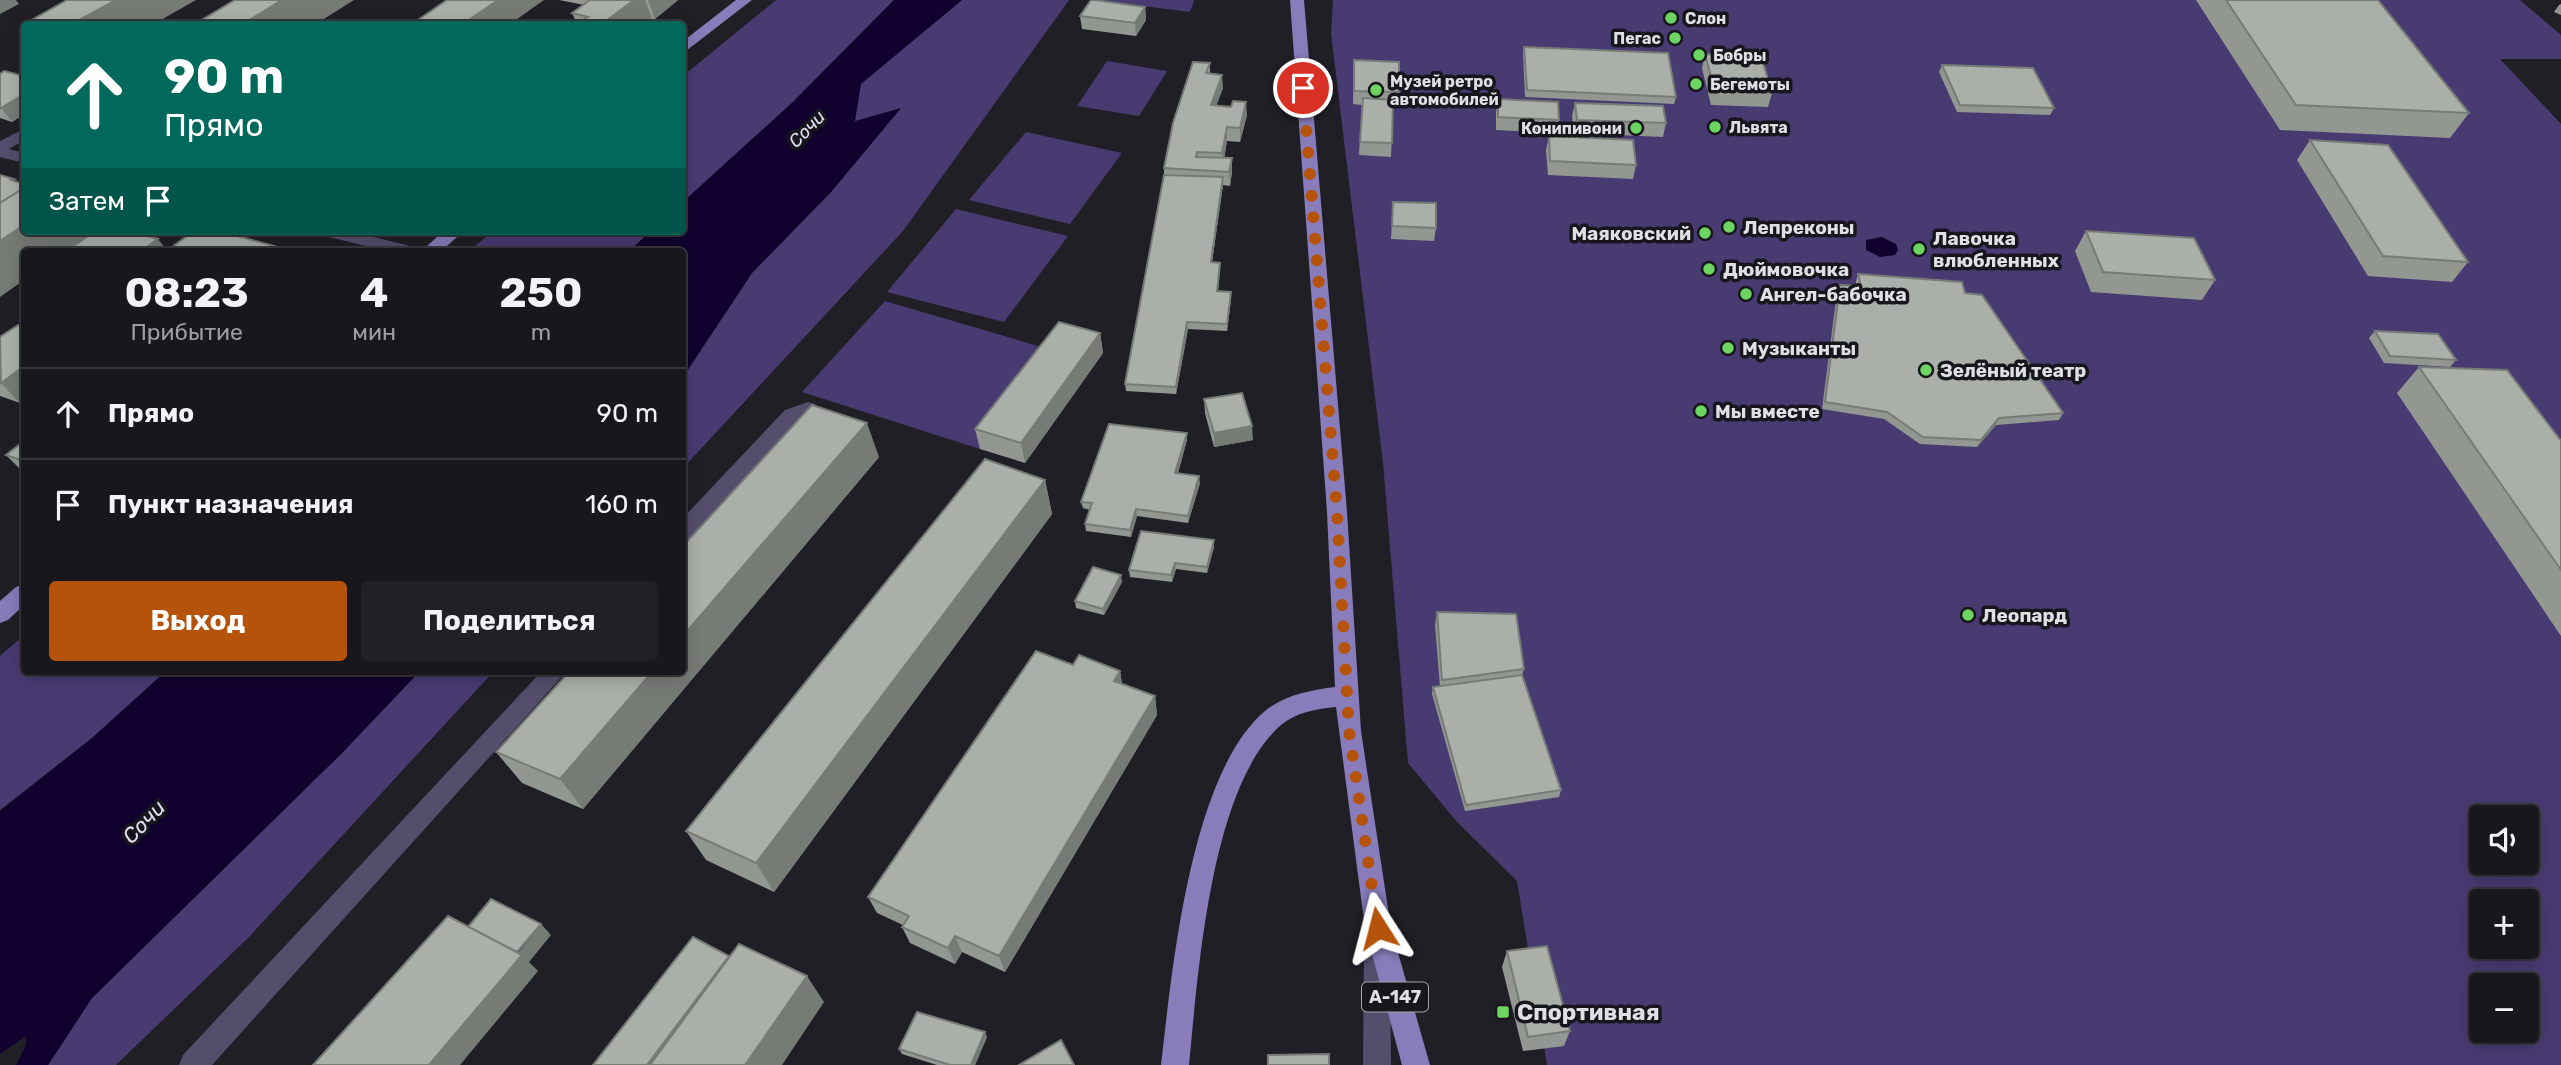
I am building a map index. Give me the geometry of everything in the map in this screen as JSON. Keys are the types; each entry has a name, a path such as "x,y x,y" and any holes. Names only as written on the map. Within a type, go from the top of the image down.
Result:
{"main road":[{"path":"686,47 744,0"},
{"name":"А-147","path":"1297,0 1337,512 1346,696 1378,928 1416,1065"},
{"path":"434,248 450,235"},
{"path":"0,614 21,596"},
{"path":"1175,1065 1189,947 1205,864 1234,774 1250,746 1270,720 1293,706 1315,698 1346,696"}],"street":[{"path":"0,150 21,136"},
{"path":"0,150 21,157"},
{"path":"343,235 396,248"},
{"path":"686,529 792,415 808,409"},
{"path":"193,1065 552,675"},
{"name":"А-147","path":"1377,1065 1378,928"}],"shaded area":[{"path":"776,0 894,0 793,102 686,199 686,74"},
{"path":"962,0 1069,0 903,231 686,465 686,372 752,273 831,192 900,109 854,122 860,84"},
{"path":"1095,0 1194,0 1190,12"},
{"path":"1333,0 2520,0 2561,35 2561,59 2500,59 2561,124 2561,1065 1547,1065 1517,881 1457,822 1408,763 1383,463 1331,33"},
{"path":"1107,61 1167,71 1139,116 1077,106"},
{"path":"1026,132 1122,153 1070,224 969,200"},
{"path":"956,209 1068,236 1004,322 887,292"},
{"path":"488,235 647,235 632,248 473,248"},
{"path":"885,301 1055,351 980,449 802,392"},
{"path":"21,638 21,675 162,675 92,738 0,810 0,656"},
{"path":"416,675 490,675 249,937 116,1065 48,1065 92,998 343,752"}],"water":[{"name":"Сочи","path":"894,0 962,0 861,84 855,121 901,108 831,192 752,273 686,372 686,248 632,248 647,235 686,235 686,199 793,102"},
{"path":"1882,237 1896,244 1898,250 1895,255 1880,257 1866,250 1866,240"},
{"name":"Сочи","path":"162,675 416,675 343,752 92,998 48,1065 16,1065 26,1045 26,1036 0,1054 0,811 92,738"}],"building":[{"path":"67,0 116,0 78,21 30,21"},
{"path":"235,0 282,0 248,21 200,21"},
{"path":"447,0 498,0 467,21 416,21"},
{"path":"590,0 634,0 606,21 582,21 588,17 572,13"},
{"path":"1091,0 1145,7 1135,23 1080,16"},
{"path":"2226,0 2378,0 2469,113 2296,105"},
{"path":"1524,47 1668,53 1676,97 1527,90"},
{"path":"1705,54 1761,56 1772,93 1715,91"},
{"path":"1354,60 1399,62 1399,92 1354,91"},
{"path":"1193,62 1210,63 1206,73 1222,75 1211,105 1231,107 1233,101 1246,102 1240,128 1227,127 1222,153 1197,152 1196,157 1232,158 1229,172 1164,168 1173,123"},
{"path":"1942,65 2033,68 2054,108 1960,105"},
{"path":"4,71 21,75 21,96 0,108 0,74"},
{"path":"1363,98 1393,100 1392,143 1360,142"},
{"path":"1498,99 1558,102 1559,120 1498,117"},
{"path":"1575,103 1663,106 1666,123 1577,120"},
{"path":"1549,136 1633,140 1636,165 1550,161"},
{"path":"2310,140 2388,145 2468,262 2383,256"},
{"path":"0,175 21,183 21,190 0,203"},
{"path":"1164,175 1223,177 1211,262 1220,263 1217,291 1231,292 1227,324 1187,322 1176,387 1125,384"},
{"path":"21,190 21,227 0,241 0,203"},
{"path":"1393,202 1436,203 1436,228 1392,226"},
{"path":"2086,231 2194,238 2215,280 2103,272"},
{"path":"89,235 143,235 158,239 146,248 71,248"},
{"path":"188,235 234,235 281,248 171,248"},
{"name":"Зелёный театр","path":"1858,274 1962,282 1965,293 1982,295 2063,413 1999,418 1981,440 1923,437 1887,412 1825,402 1840,285 1861,286"},
{"path":"1059,322 1100,333 1021,443 975,429"},
{"path":"18,325 21,326 21,368 1,383 0,337"},
{"path":"2375,331 2438,334 2456,360 2390,356"},
{"path":"2419,367 2507,370 2561,441 2561,570"},
{"path":"1242,393 1252,426 1214,433 1204,399"},
{"path":"812,405 867,423 686,632 686,543"},
{"path":"1109,424 1187,433 1175,473 1199,476 1188,516 1136,509 1130,530 1085,524 1092,503 1081,502"},
{"path":"21,443 21,460 6,455"},
{"path":"985,459 1045,480 756,863 686,831"},
{"path":"1141,531 1214,540 1207,567 1175,563 1171,575 1129,570"},
{"path":"1093,567 1121,575 1103,609 1075,601"},
{"path":"1437,612 1516,614 1524,669 1442,680"},
{"path":"1036,651 1073,665 1079,655 1120,671 1114,681 1155,696 999,956 955,936 948,948 902,927 909,916 868,897"},
{"path":"566,675 649,675 560,779 496,752"},
{"path":"1522,675 1561,790 1466,805 1433,687"},
{"path":"491,899 541,924 517,952 468,927"},
{"path":"448,916 522,955 429,1065 313,1065"},
{"path":"693,937 729,956 647,1065 593,1065"},
{"path":"739,944 807,976 745,1065 650,1065"},
{"path":"1547,946 1570,1031 1528,1037 1507,951"},
{"path":"917,1012 985,1032 971,1065 950,1065 899,1049"},
{"path":"1061,1040 1074,1065 1019,1065"},
{"path":"1329,1054 1329,1065 1268,1065 1268,1055"}],"place":[{"name":"Слон","path":"1671,18"},
{"name":"Пегас","path":"1675,38"},
{"name":"Бобры","path":"1699,55"},
{"name":"Бегемоты","path":"1696,84"},
{"name":"Музей ретро автомобилей","path":"1376,90"},
{"name":"Львята","path":"1715,127"},
{"name":"Конипивони","path":"1636,128"},
{"name":"Лепреконы","path":"1729,227"},
{"name":"Маяковский","path":"1705,233"},
{"name":"Лавочка влюбленных","path":"1919,249"},
{"name":"Дюймовочка","path":"1709,269"},
{"name":"Ангел-бабочка","path":"1746,294"},
{"name":"Музыканты","path":"1728,348"},
{"name":"Зелёный театр","path":"1926,370"},
{"name":"Мы вместе","path":"1701,411"},
{"name":"Леопард","path":"1968,615"},
{"name":"Спортивная","path":"1503,1012"}],"route":[{"path":"1303,88 1337,512 1349,731 1378,928"}]}
